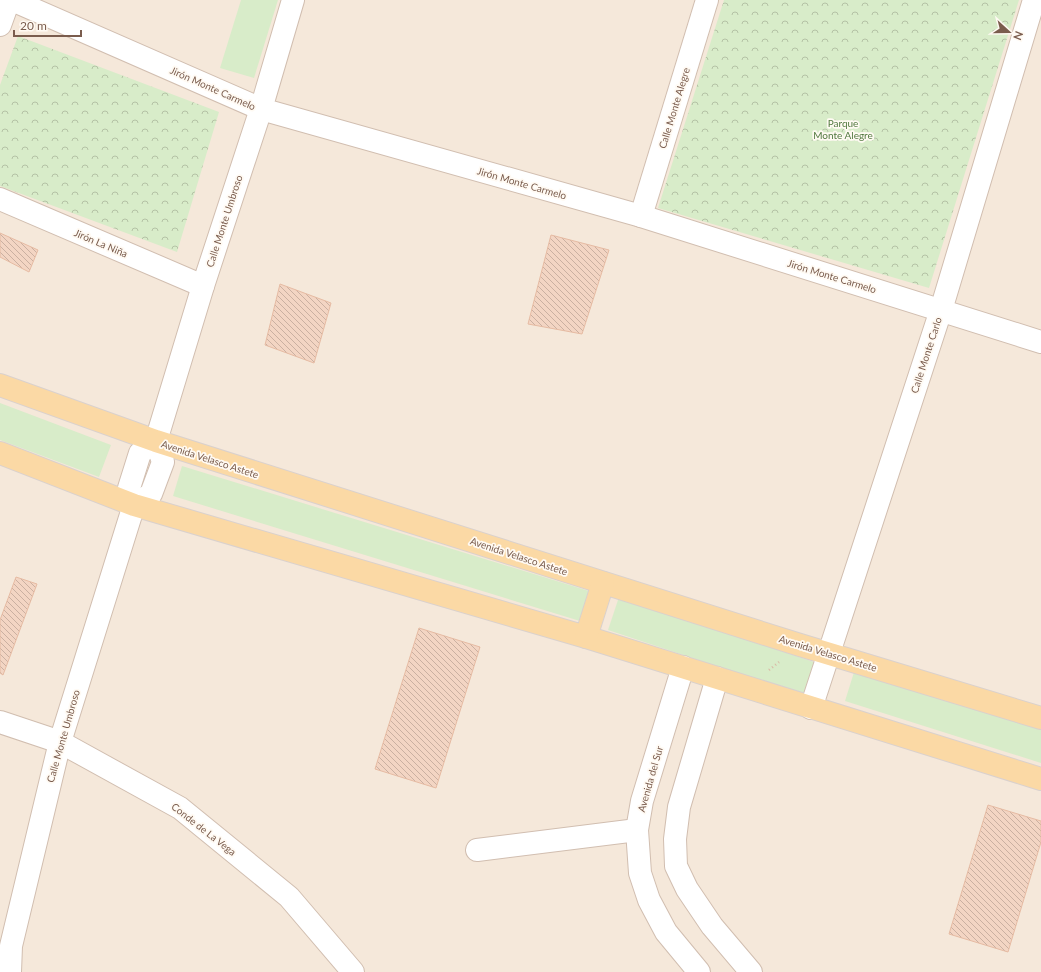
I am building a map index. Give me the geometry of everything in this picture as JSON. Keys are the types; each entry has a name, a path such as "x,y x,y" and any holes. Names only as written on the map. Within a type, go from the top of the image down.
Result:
{"main road":[{"name":"Avenida Velasco Astete","path":"0,385 156,441 800,645 1041,718"},
{"path":"0,453 134,505 586,637 1041,779"},
{"path":"586,637 603,583"}],"street":[{"path":"0,25 9,0"},
{"name":"Jirón Monte Carmelo","path":"12,0 261,109 641,216 1041,342"},
{"name":"Calle Monte Umbroso","path":"156,441 203,286 261,109 293,0"},
{"name":"Calle Monte Alegre","path":"641,216 707,0"},
{"name":"Calle Monte Carlo","path":"811,708 941,310 1034,0"},
{"name":"Jirón La Niña","path":"0,199 203,286"},
{"path":"134,505 129,488 140,453 156,441"},
{"name":"Calle Monte Umbroso","path":"10,972 11,946 60,742 134,505"},
{"name":"Avenida del Sur","path":"683,667 642,801 637,830 640,873 649,900 666,932 699,972"},
{"path":"717,678 679,807 675,839 676,866 687,889 712,926 751,972"},
{"name":"Conde de La Vega","path":"0,722 60,742 180,808 289,897 353,972"},
{"path":"477,850 637,830"}],"path":[{"path":"749,688 800,645"}],"shaded area":[{"path":"0,0 1041,0 1041,972 0,972"}],"green space":[{"path":"241,0 278,0 254,78 220,68"},
{"name":"Parque Monte Alegre","path":"724,0 1019,0 929,288 658,208"},
{"path":"18,36 219,112 177,252 0,186 0,85"},
{"path":"0,403 111,445 99,477 0,440"},
{"path":"182,466 589,591 580,621 173,496"},
{"path":"619,597 820,664 810,697 608,630"},
{"path":"855,669 1041,728 1041,763 845,701"}],"building":[{"path":"0,233 38,250 29,272 0,257"},
{"path":"551,235 609,250 582,334 528,324"},
{"path":"280,284 331,303 314,363 265,345"},
{"path":"16,577 37,584 3,675 0,673 0,620"},
{"path":"419,628 480,647 436,788 375,769"},
{"path":"988,805 1041,821 1041,842 1008,952 949,934"}]}
